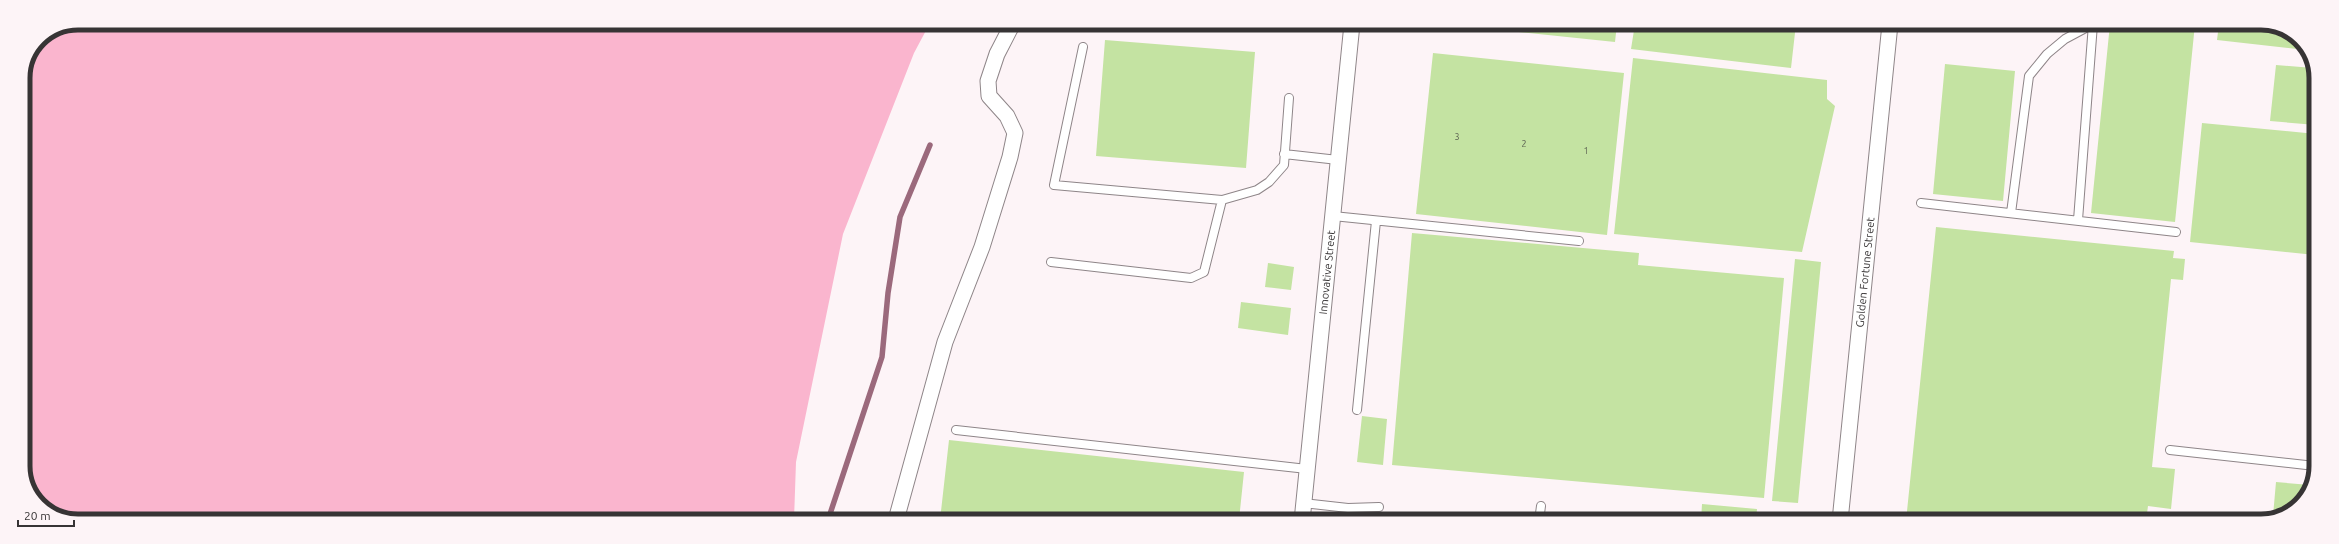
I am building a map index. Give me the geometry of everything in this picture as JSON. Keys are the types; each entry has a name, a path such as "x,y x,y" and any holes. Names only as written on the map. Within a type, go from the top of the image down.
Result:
{"street":[{"path":"898,514 945,342 982,247 1010,157 1015,133 1007,116 989,96 988,81 997,54 1010,30"},
{"name":"Innovative Street","path":"1302,514 1351,30"},
{"name":"Golden Fortune Street","path":"1841,514 1889,30"}],"lane":[{"path":"2011,213 2029,76 2047,54 2065,39 2082,30"},
{"path":"2078,220 2093,30"},
{"path":"1083,47 1054,185 1222,200 1257,190 1269,182 1284,165 1289,98"},
{"path":"1284,154 1338,160"},
{"path":"1052,262 1191,278 1204,272 1222,200"},
{"path":"1920,203 2176,232"},
{"path":"1333,216 1579,241"},
{"path":"1357,410 1376,221"},
{"path":"956,430 1307,469"},
{"path":"2170,450 2309,465"},
{"path":"1303,503 1348,508 1379,508"},
{"path":"1540,514 1541,506"}],"shaded area":[{"path":"78,30 926,30 914,53 843,234 796,462 794,514 78,514 69,513 54,508 42,498 38,492 30,469 30,78 31,69 38,52 44,44 52,38 69,31"}],"building":[{"path":"1499,30 1616,30 1615,42"},
{"path":"1634,30 1795,30 1791,68 1631,49"},
{"path":"2109,30 2194,30 2175,222 2091,213"},
{"path":"2218,30 2270,31 2285,36 2299,49 2217,40"},
{"path":"1105,40 1255,52 1246,168 1096,156"},
{"path":"1433,53 1624,73 1607,235 1416,214"},
{"path":"1633,58 1827,80 1827,99 1835,106 1802,252 1614,234"},
{"path":"1945,64 2015,71 2003,201 1933,194"},
{"path":"2276,65 2308,68 2309,75 2309,124 2270,121"},
{"path":"2202,123 2309,133 2309,254 2190,242"},
{"path":"1936,227 2174,251 2173,258 2185,259 2183,280 2171,279 2152,467 2175,469 2171,509 2148,506 2147,514 1907,514"},
{"path":"1412,233 1639,253 1638,265 1784,278 1764,498 1392,465"},
{"path":"1795,259 1821,262 1798,503 1772,501"},
{"path":"1268,263 1294,267 1291,290 1265,287"},
{"path":"1241,302 1291,308 1288,335 1238,328"},
{"path":"1362,416 1387,419 1383,465 1357,462"},
{"path":"949,440 1244,472 1240,514 941,514"},
{"path":"2276,482 2305,485 2303,490 2293,502 2285,508 2273,512"},
{"path":"1702,504 1757,509 1757,514 1701,514"},
{"path":"1368,512 1386,514 1368,514"}],"waterway":[{"path":"830,514 882,357 888,293 900,217 930,145"}]}
